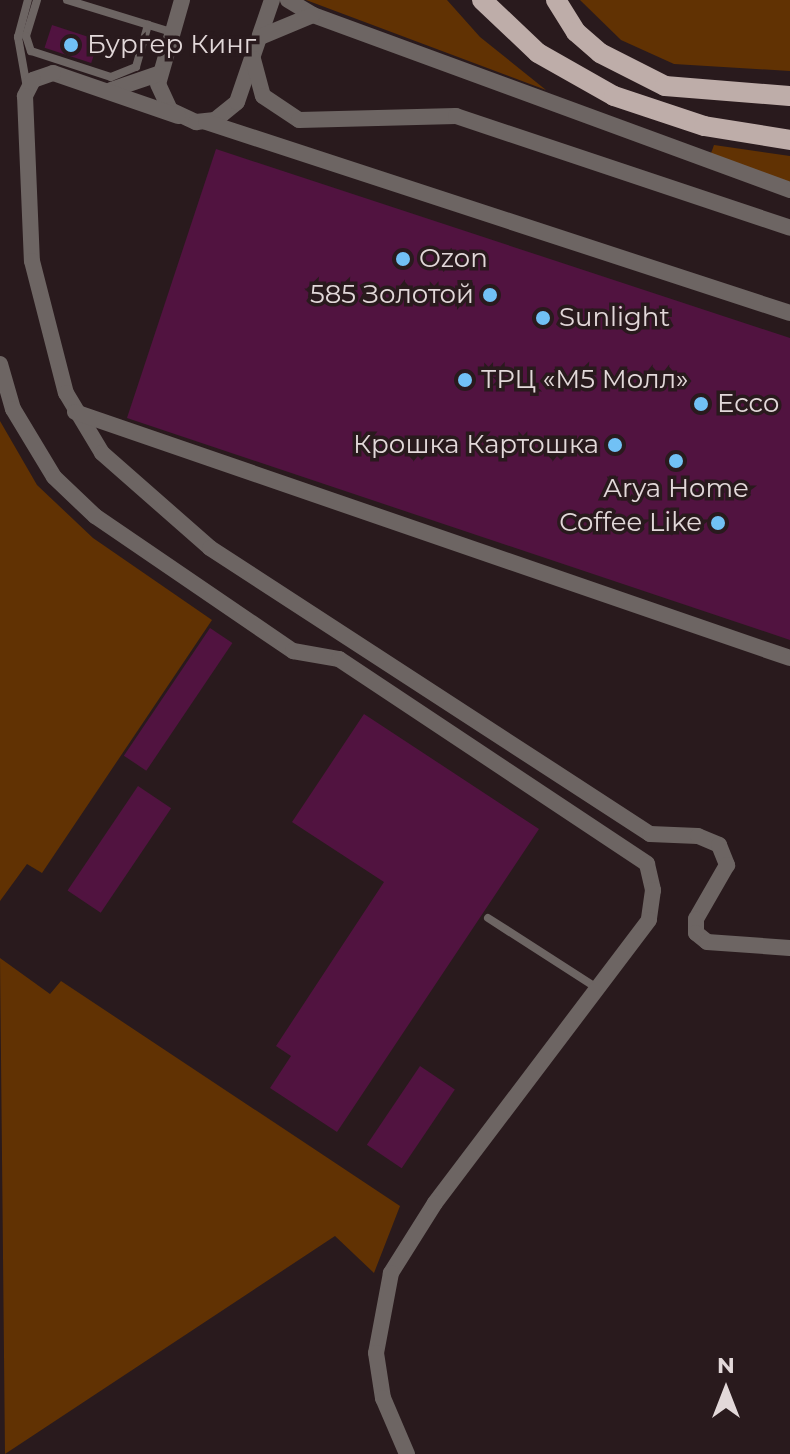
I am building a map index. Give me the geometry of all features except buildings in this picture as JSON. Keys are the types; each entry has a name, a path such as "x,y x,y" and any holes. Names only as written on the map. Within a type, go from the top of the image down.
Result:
{"main road":[{"path":"482,0 538,53 614,96 704,126 790,140"},
{"path":"556,0 576,32 600,53 665,86 790,96"}],"street":[{"path":"178,116 160,94 158,74 182,0"},
{"path":"206,122 237,102 272,0"},
{"path":"288,0 313,15 790,190"},
{"path":"260,37 313,15"},
{"path":"253,59 263,96 299,120 456,116 790,228"},
{"path":"790,313 53,73 27,88 29,240 55,360 75,412 136,488 210,548 650,834 698,836 719,845 727,865 696,919 696,933 707,942 790,948"},
{"path":"107,91 158,74"},
{"path":"0,364 13,409 54,477 95,516 293,651 339,659 647,864 653,890 649,920 594,986 435,1203 391,1273 376,1353 383,1398 407,1454"},
{"path":"75,412 790,658"}],"lane":[{"path":"27,88 18,37 28,0"},
{"path":"37,0 26,36 31,51 111,77 136,67 148,25"},
{"path":"67,0 171,32"},
{"path":"488,918 594,986"}],"shaded area":[{"path":"306,0 447,0 480,37 546,90"},
{"path":"580,0 790,0 790,71 674,64 621,40"},
{"path":"714,145 790,156 790,182 710,156"},
{"path":"0,421 37,485 93,538 212,620 42,873 27,864 0,901"},
{"path":"0,958 50,994 61,981 400,1206 374,1273 335,1236 5,1454"}],"place":[{"name":"Бургер Кинг","path":"71,45"},
{"name":"Ozon","path":"403,259"},
{"name":"585 Золотой","path":"490,295"},
{"name":"Sunlight","path":"543,318"},
{"name":"ТРЦ «М5 Молл»","path":"465,380"},
{"name":"Ecco","path":"701,404"},
{"name":"Крошка Картошка","path":"615,445"},
{"name":"Arya Home","path":"676,461"},
{"name":"Coffee Like","path":"718,523"}]}
